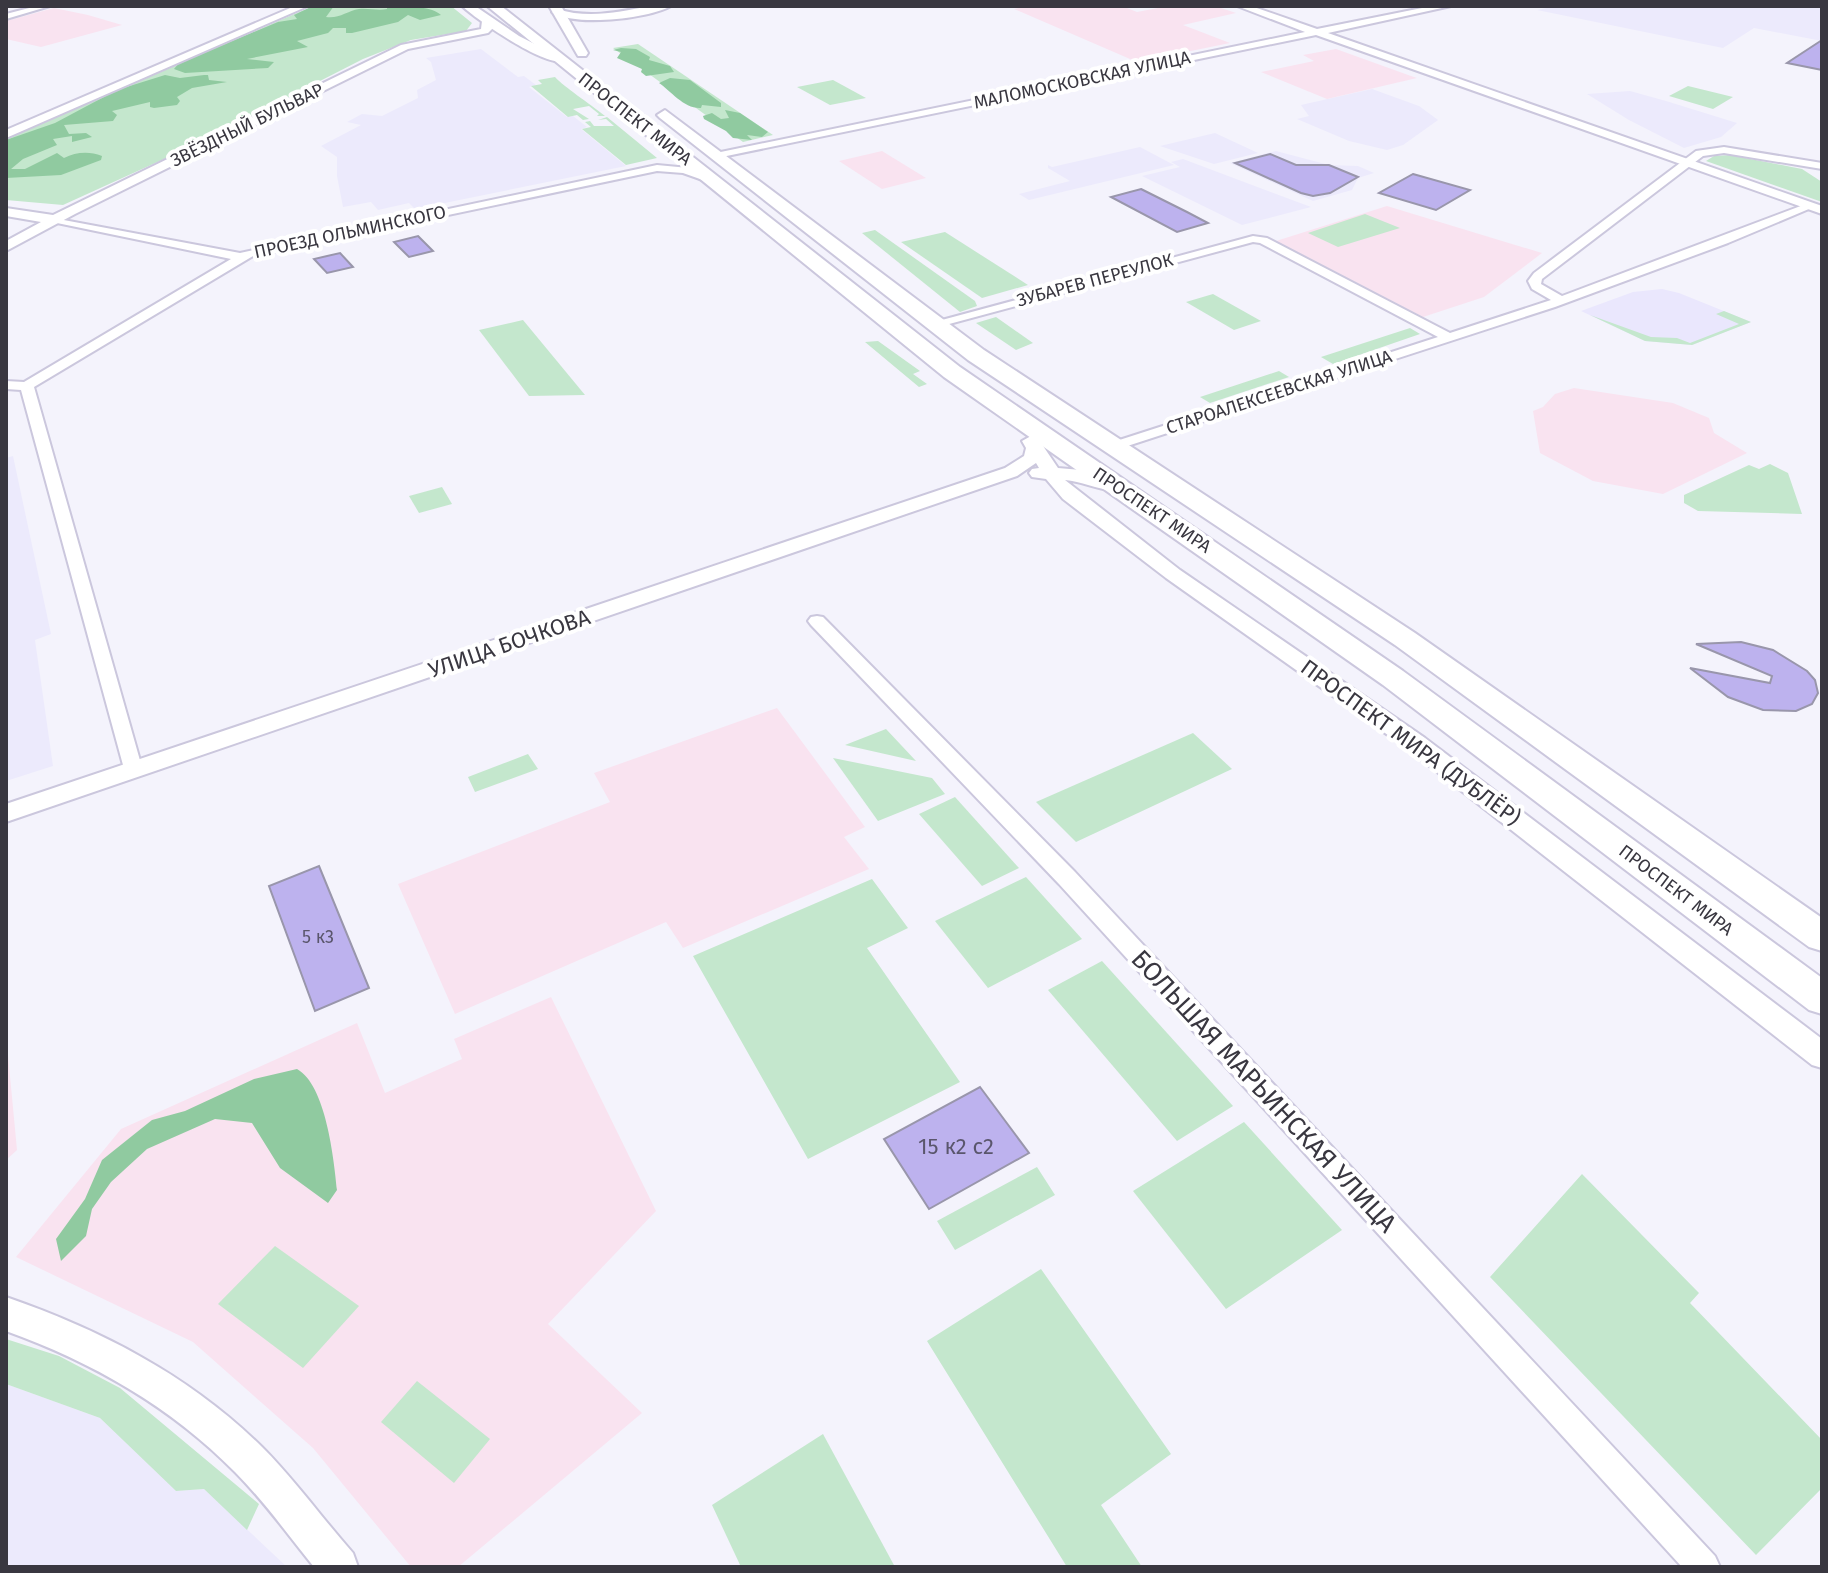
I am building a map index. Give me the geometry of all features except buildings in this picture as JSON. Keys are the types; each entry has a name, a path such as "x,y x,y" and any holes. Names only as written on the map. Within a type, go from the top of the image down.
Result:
{"main road":[{"path":"468,6 515,39 560,60"},
{"name":"ПРОСПЕКТ МИРА","path":"493,6 894,328 1015,416 1393,678 1822,999"},
{"path":"556,9 562,33"},
{"name":"ПРОСПЕКТ МИРА","path":"562,33 596,64"},
{"name":"ПРОСПЕКТ МИРА","path":"657,109 933,324 1112,447 1405,639 1822,937"}],"street":[{"path":"6,17 46,6"},
{"path":"6,134 303,6"},
{"path":"556,9 566,17 579,18 666,6"},
{"path":"1242,6 1816,208"},
{"name":"МАЛОМОСКОВСКАЯ УЛИЦА","path":"717,154 1446,6"},
{"path":"562,33 577,22 638,10"},
{"name":"ЗВЁЗДНЫЙ БУЛЬВАР","path":"6,247 70,211 405,47 484,31 488,28 487,21"},
{"path":"657,168 670,159 674,149"},
{"path":"1561,300 1536,286 1534,281 1538,276 1700,153 1719,150 1822,166"},
{"path":"1807,164 1822,173"},
{"name":"ПРОЕЗД ОЛЬМИНСКОГО","path":"27,386 241,257 265,249 657,168 685,170 715,182"},
{"name":"СТАРОАЛЕКСЕЕВСКАЯ УЛИЦА","path":"1112,447 1561,300 1816,208"},
{"path":"6,212 241,257"},
{"name":"ЗУБАРЕВ ПЕРЕУЛОК","path":"933,324 1089,280 1258,239 1447,337"},
{"path":"6,385 27,386 133,771"},
{"name":"ПРОСПЕКТ МИРА (ДУБЛЁР)","path":"1015,416 1050,473 1070,495 1173,574 1417,744 1822,1056"},
{"name":"УЛИЦА БОЧКОВА","path":"6,813 1011,472 1027,463 1034,455 1035,448"},
{"name":"УЛИЦА БОЧКОВА","path":"1011,472 1081,475 1114,485"},
{"name":"БОЛЬШАЯ МАРЬИНСКАЯ УЛИЦА","path":"817,621 1067,878 1704,1567"},
{"path":"6,1314 47,1327 116,1358 180,1400 248,1459 339,1567"}],"shaded area":[{"path":"1029,6 1122,6 1137,12 1168,6 1215,6 1236,13 1183,25 1230,43 1137,62 1014,9"},
{"path":"1556,6 1822,6 1822,41 1754,28 1723,48 1537,10"},
{"path":"54,8 122,25 41,47 6,39 6,21"},
{"path":"481,49 518,77 524,76 536,85 529,87 567,117 573,116 587,127 581,129 626,166 415,209 409,203 378,210 371,202 343,207 337,157 321,146 361,125 347,122 362,114 382,116 418,98 417,90 436,80 431,62 426,58"},
{"path":"1336,49 1417,78 1327,99 1261,72 1314,61 1303,55"},
{"path":"1372,89 1419,106 1438,120 1403,145 1387,150 1349,141 1297,119 1309,116 1301,105"},
{"path":"1630,91 1737,123 1721,137 1684,148 1587,94"},
{"path":"1215,133 1258,153 1214,164 1160,146"},
{"path":"1140,147 1174,165 1029,200 1019,194 1070,181 1048,168 1048,165 1052,167"},
{"path":"882,151 926,178 882,189 839,161"},
{"path":"1276,151 1329,165 1358,166 1374,173 1358,178 1352,190 1313,201 1230,163"},
{"path":"1183,159 1311,207 1242,225 1142,176 1180,167 1171,162"},
{"path":"1387,206 1542,253 1484,297 1423,317 1276,241"},
{"path":"1662,289 1751,322 1692,345 1645,341 1581,311 1633,292"},
{"path":"1574,388 1673,403 1709,418 1714,433 1747,453 1663,494 1593,481 1540,453 1533,411 1543,407 1555,394"},
{"path":"13,456 51,634 35,640 53,766 6,781 6,458"},
{"path":"777,708 865,827 844,837 869,869 683,948 666,922 455,1014 398,884 610,802 594,773"},
{"path":"551,997 656,1211 548,1324 642,1413 458,1567 411,1567 313,1448 193,1342 16,1257 121,1129 357,1023 385,1093 462,1059 454,1039"},
{"path":"6,1034 17,1150 6,1160"},
{"path":"6,1384 100,1418 176,1491 204,1489 287,1567 6,1567"}],"green space":[{"path":"313,6 451,6 472,23 466,31 411,40 363,59 230,127 217,130 216,134 197,144 63,205 6,200 6,139"},
{"path":"313,6 334,6 326,17 359,9 387,9 387,6 423,8 441,15 420,20 408,15 398,22 352,33 346,33 346,28 333,28 328,33 297,41 308,47 247,59 274,62 268,68 185,73 174,69 179,63 278,22 297,19 294,15"},
{"path":"638,44 773,135 743,142 613,48"},
{"path":"636,49 650,57 649,60 670,66 674,72 646,76 642,69 617,58 621,52 613,50"},
{"path":"165,75 180,78 208,75 209,80 227,82 192,88 177,97 180,101 177,105 154,108 150,107 150,102 112,111 117,115 113,121 64,125 69,134 86,133 92,137 72,142 72,136 53,139 57,145 23,159 11,169 25,169 57,153 64,158 78,153 92,153 102,156 101,160 61,175 6,178 6,140 55,123 117,90"},
{"path":"555,77 605,116 597,116 599,114 589,106 573,109 589,119 583,120 577,115 568,117 531,86 542,84 538,80"},
{"path":"670,78 690,80 721,103 721,107 702,105 695,108 683,103 659,83"},
{"path":"833,80 866,98 830,105 797,87"},
{"path":"1688,86 1733,97 1713,109 1669,96"},
{"path":"725,110 740,113 768,132 762,137 747,135 752,140 733,138 704,119 703,116 712,113 721,119 729,118"},
{"path":"607,117 657,158 626,165 582,129 591,127 585,122 590,121 594,126 614,126 606,119 598,120"},
{"path":"1730,155 1802,169 1822,182 1822,202 1706,161 1714,156"},
{"path":"1365,214 1400,228 1338,247 1308,233"},
{"path":"875,230 975,301 977,306 960,312 862,233"},
{"path":"945,232 1028,285 982,298 901,242"},
{"path":"1213,294 1261,321 1234,330 1186,302"},
{"path":"1724,311 1751,322 1692,345 1645,341 1590,315 1651,337 1677,338 1690,343 1739,324 1716,314"},
{"path":"996,317 1033,343 1016,350 976,323"},
{"path":"523,320 585,395 529,396 479,330"},
{"path":"1410,328 1420,334 1333,364 1321,357"},
{"path":"878,341 920,371 913,374 927,384 919,387 865,342"},
{"path":"1279,371 1289,377 1210,403 1200,397"},
{"path":"1770,464 1788,473 1802,514 1698,511 1684,503 1684,495 1749,465 1759,469"},
{"path":"442,487 452,504 419,513 409,496"},
{"path":"886,729 916,761 845,745"},
{"path":"1193,733 1232,769 1076,842 1036,802"},
{"path":"528,754 538,769 475,792 468,777"},
{"path":"833,758 932,778 945,794 878,821"},
{"path":"955,797 1019,868 982,886 919,814"},
{"path":"1026,877 1082,939 988,988 935,921"},
{"path":"872,879 908,928 867,948 960,1082 808,1159 693,956"},
{"path":"1102,961 1233,1106 1177,1141 1048,990"},
{"path":"297,1069 315,1090 327,1124 337,1190 328,1203 280,1168 252,1123 215,1119 147,1149 111,1182 92,1209 86,1236 61,1261 56,1239 85,1199 102,1160 152,1120 185,1111 254,1079"},
{"path":"1244,1122 1342,1230 1226,1309 1133,1191"},
{"path":"1037,1167 1055,1195 955,1250 937,1221"},
{"path":"1582,1174 1699,1293 1690,1303 1822,1440 1822,1488 1756,1555 1490,1277"},
{"path":"275,1246 359,1306 303,1368 218,1304"},
{"path":"1041,1269 1171,1454 1101,1505 1142,1567 1067,1567 927,1341"},
{"path":"6,1339 59,1356 120,1388 259,1504 247,1530 204,1489 176,1491 100,1418 6,1384"},
{"path":"417,1381 490,1439 454,1483 381,1422"},
{"path":"823,1434 895,1567 741,1567 712,1505"}]}
